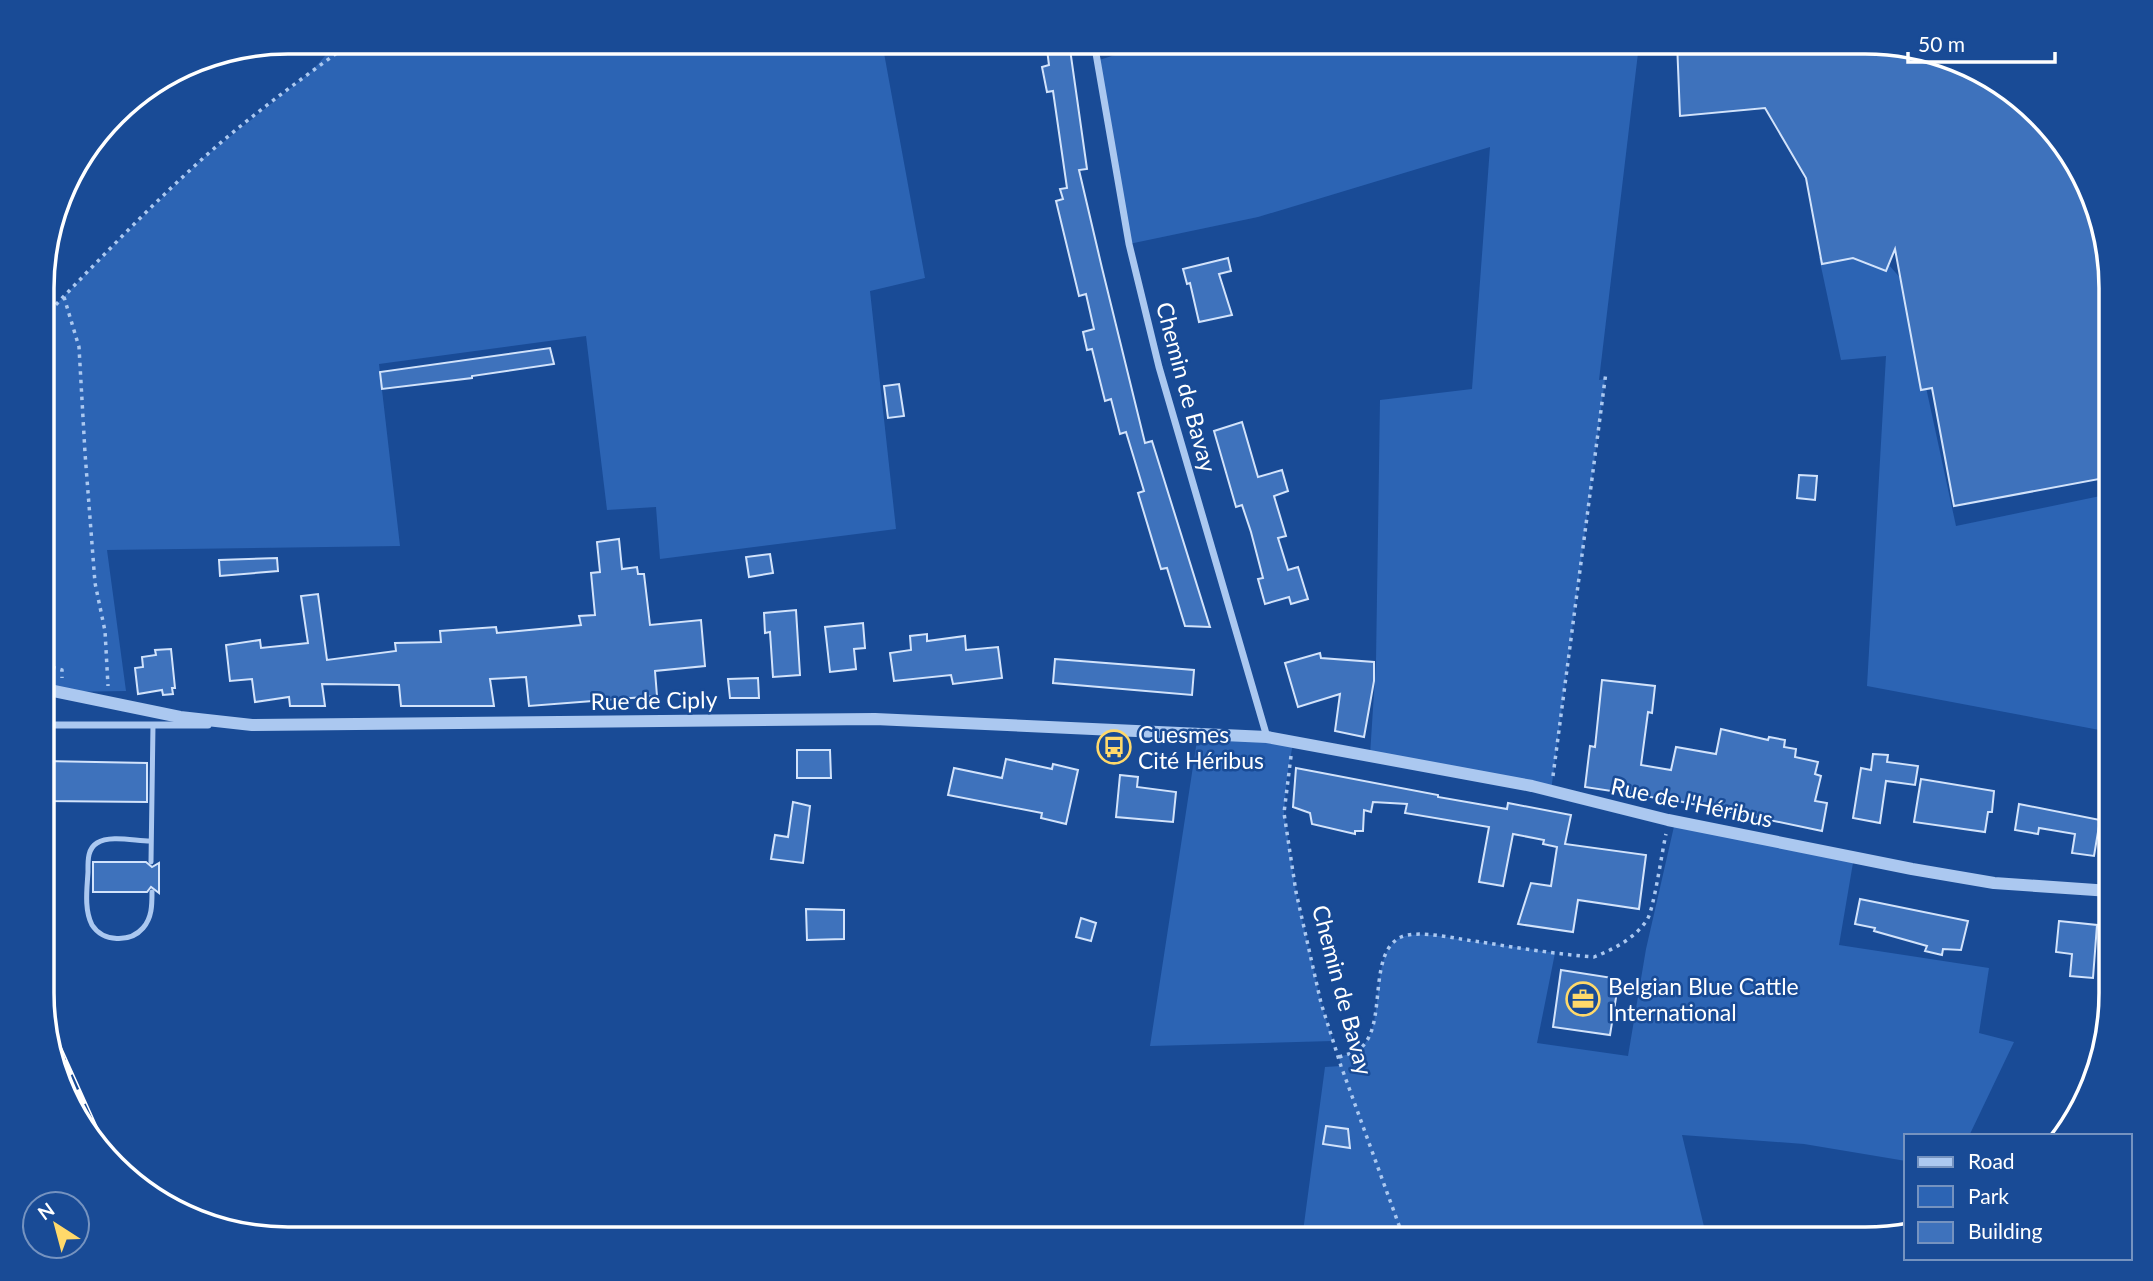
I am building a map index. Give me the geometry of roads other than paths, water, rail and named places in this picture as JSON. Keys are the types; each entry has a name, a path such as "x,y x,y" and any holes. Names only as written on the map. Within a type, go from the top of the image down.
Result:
{"street":[{"name":"Chemin de Bavay","path":"1096,54 1129,244 1159,367 1267,737"},
{"name":"Rue de Ciply","path":"54,691 180,717 252,725 875,719 1267,737"},
{"path":"54,725 252,725"},
{"name":"Rue de l'Héribus","path":"1267,737 1532,786 1668,820 1912,869 1994,883 2098,890"}],"lane":[{"path":"151,862 153,725"},
{"path":"150,841 107,840 92,847 88,856 87,912 99,933 110,938 133,936 143,929 149,918 152,892"}],"railway":[{"path":"67,1069 85,1107"}],"place":[{"name":"Cuesmes Cité Héribus","path":"1114,747"},
{"name":"Belgian Blue Cattle International","path":"1583,999"}]}
